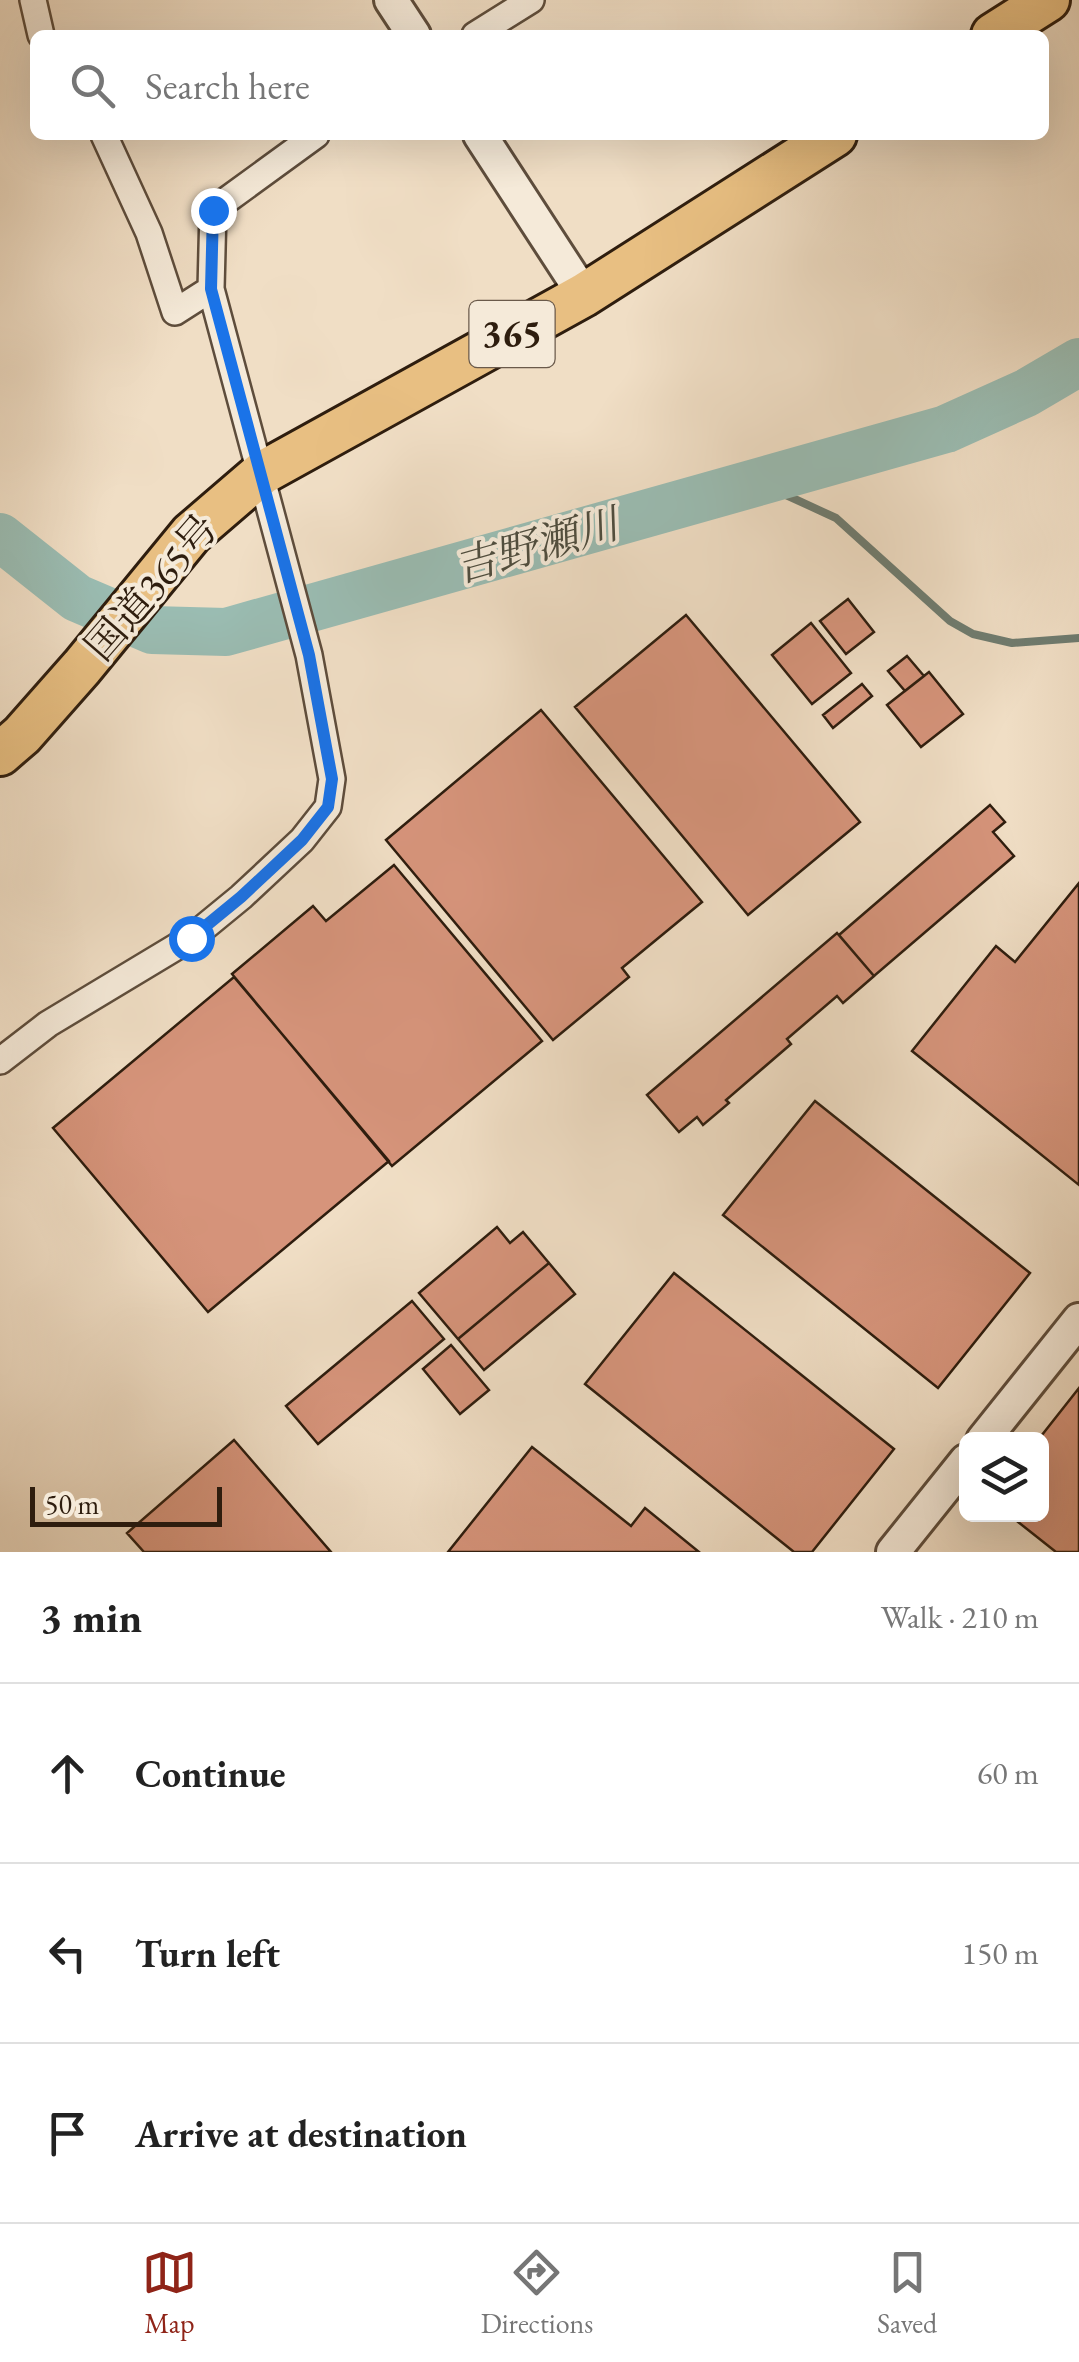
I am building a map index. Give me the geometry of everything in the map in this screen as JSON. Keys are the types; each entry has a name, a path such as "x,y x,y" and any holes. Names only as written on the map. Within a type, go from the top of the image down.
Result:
{"highway":[{"path":"1001,30 1048,0"},
{"name":"国道365号","path":"0,754 82,667 190,534 262,473 584,295 827,140"}],"street":[{"path":"33,0 41,30"},
{"path":"391,0 411,30"},
{"path":"483,30 531,0"},
{"path":"106,140 149,233 176,312 211,289"},
{"path":"0,1061 48,1024 191,938 302,840 328,807 332,779 309,655 211,289 213,210 309,140"},
{"path":"483,140 584,295"},
{"path":"990,1432 1079,1320"},
{"path":"903,1549 959,1471"}],"building":[{"path":"848,599 874,632 846,654 820,621"},
{"path":"686,615 860,822 748,915 575,707"},
{"path":"811,623 851,673 812,704 772,655"},
{"path":"907,656 924,676 905,691 888,671"},
{"path":"929,672 963,714 921,747 887,705"},
{"path":"862,684 872,696 833,728 823,715"},
{"path":"541,710 702,902 622,968 629,977 553,1040 386,840"},
{"path":"990,805 1005,822 993,832 1014,856 874,976 839,935"},
{"path":"394,865 542,1041 392,1166 232,974 313,906 326,921"},
{"path":"1079,883 1079,1185 912,1051 996,946 1015,962"},
{"path":"837,933 874,976 843,1003 837,996 787,1039 791,1044 703,1125 697,1117 679,1132 647,1095"},
{"path":"234,977 389,1161 208,1312 53,1128"},
{"path":"815,1101 1030,1273 938,1388 723,1215"},
{"path":"497,1227 510,1243 523,1232 549,1263 458,1339 419,1293"},
{"path":"549,1263 575,1294 484,1370 458,1339"},
{"path":"674,1273 894,1449 812,1552 794,1552 585,1384"},
{"path":"412,1301 444,1339 318,1444 286,1406"},
{"path":"451,1345 489,1390 460,1414 423,1369"},
{"path":"1079,1388 1079,1552 1056,1552 1018,1522 1049,1522 1049,1432 1044,1432"},
{"path":"234,1440 331,1552 144,1552 127,1533"},
{"path":"532,1447 631,1526 645,1508 699,1552 448,1552"}],"waterway":[{"name":"吉野瀬川","path":"0,537 77,598 152,630 226,632 946,429 1026,393 1079,362"},
{"path":"752,485 786,495 836,518 950,621 973,634 1012,643 1079,638"}],"route":[{"path":"191,938 302,840 328,807 332,779 309,655 211,289 213,210"}]}
